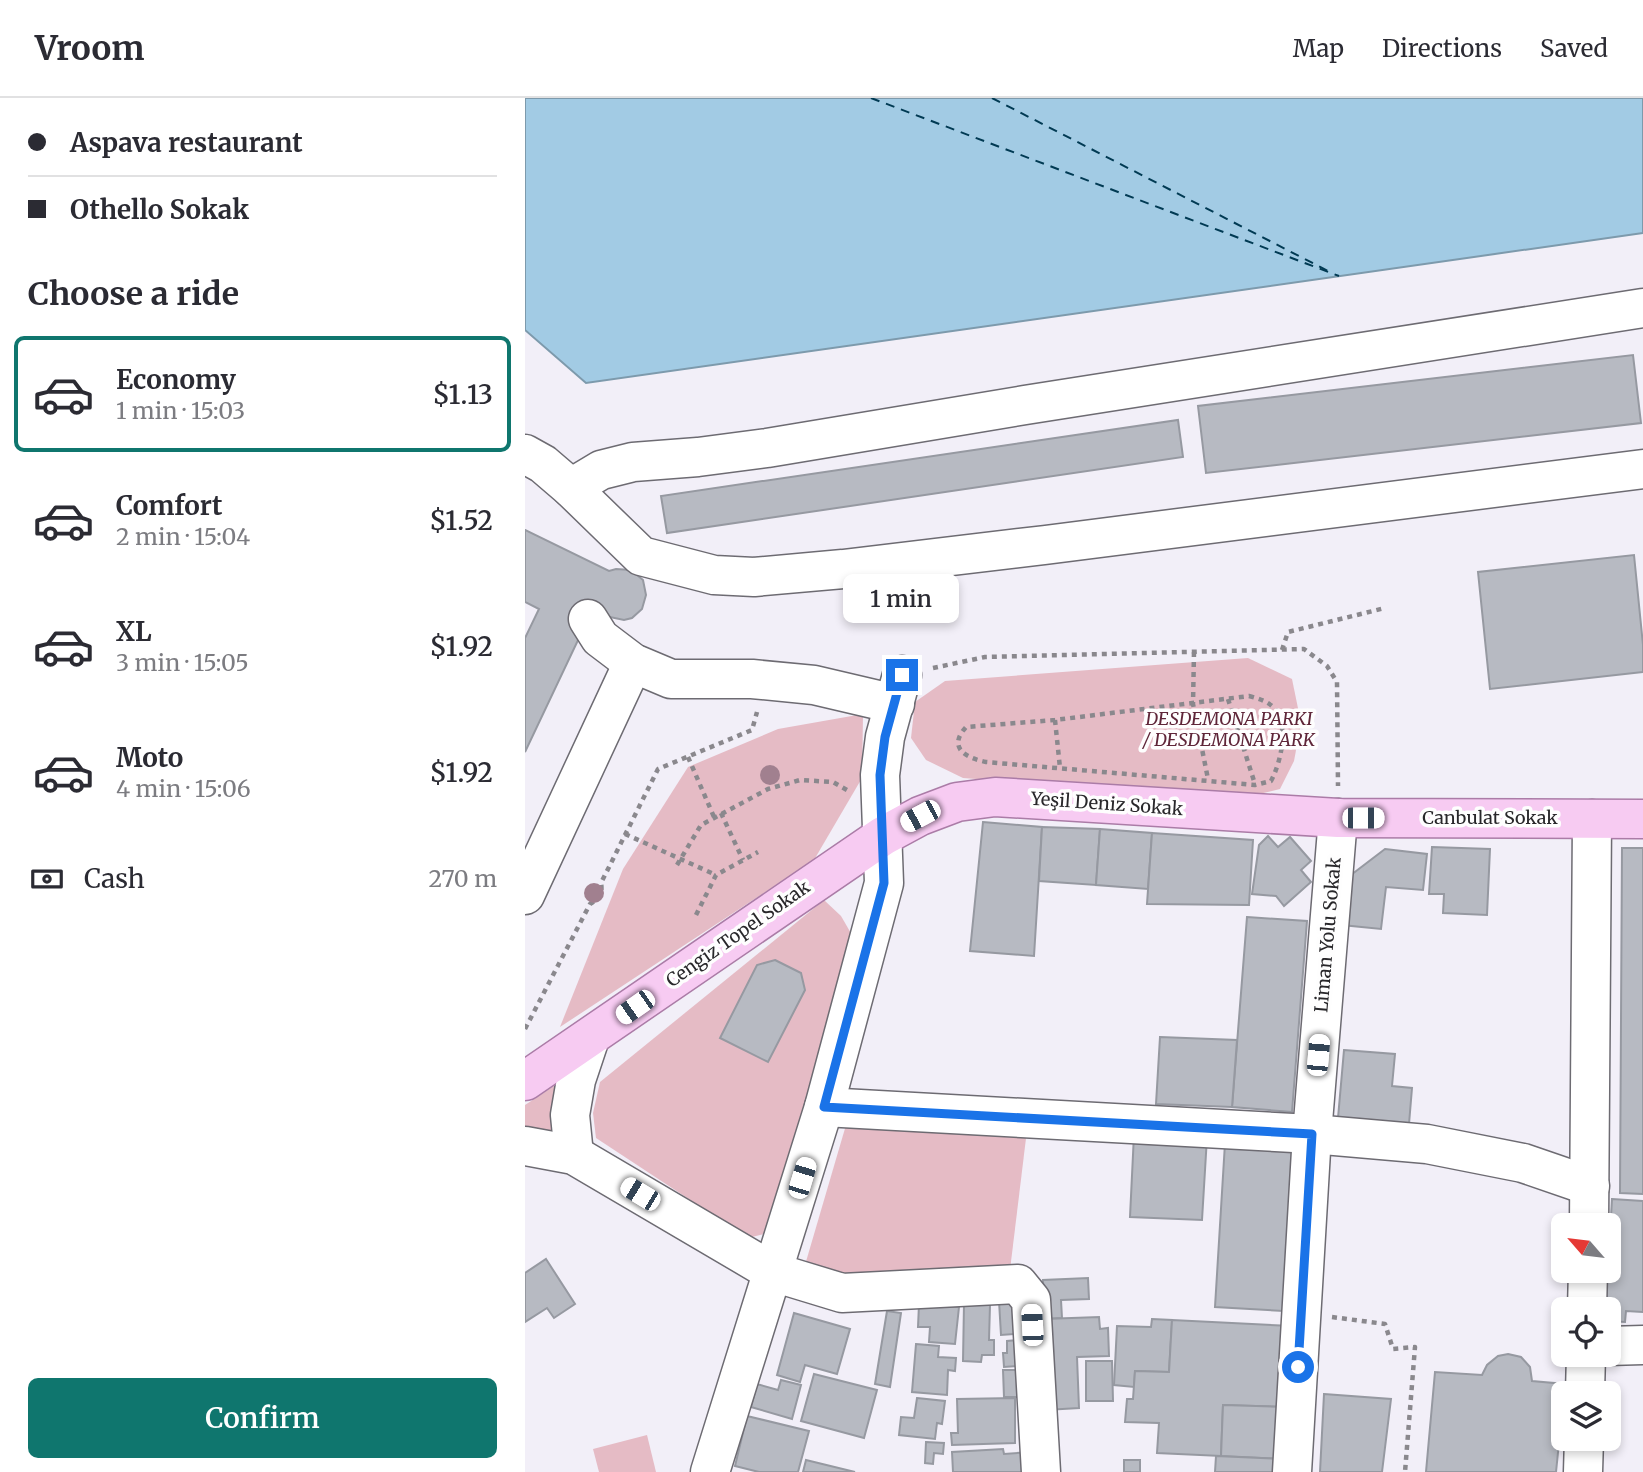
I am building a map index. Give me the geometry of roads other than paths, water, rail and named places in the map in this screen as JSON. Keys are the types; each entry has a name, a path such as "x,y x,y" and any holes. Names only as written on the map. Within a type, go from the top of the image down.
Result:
{"main road":[{"name":"Yeşil Deniz Sokak","path":"883,836 920,816 957,802 995,797 1338,818"},
{"name":"Canbulat Sokak","path":"1338,818 1643,819"},
{"name":"Cengiz Topel Sokak","path":"525,1081 883,836"}],"street":[{"path":"546,469 601,470 633,462 767,448 1643,308"},
{"path":"525,429 546,469 641,556 714,575 754,577 1045,545 1643,469"},
{"path":"588,619 600,638 633,663 671,679 752,679 898,690 885,737 880,775 884,883 824,1107 710,1472"},
{"path":"525,895 633,663"},
{"name":"Liman Yolu Sokak","path":"1291,1472 1312,1134 1338,818"},
{"path":"1589,1213 1592,819"},
{"path":"573,1155 570,1115 576,1080 590,1038"},
{"path":"824,1107 1312,1134 1427,1144 1523,1163 1590,1186"},
{"path":"525,1146 573,1155 773,1272 842,1293 1018,1284 1031,1300 1041,1472"},
{"path":"1621,1346 1643,1345"},
{"path":"1583,1472 1584,1451"}],"water":[{"path":"525,98 1643,98 1643,233 586,383 525,330"}],"park label":[{"name":"DESDEMONA PARKI / DESDEMONA PARK","path":"1229,729"}]}
